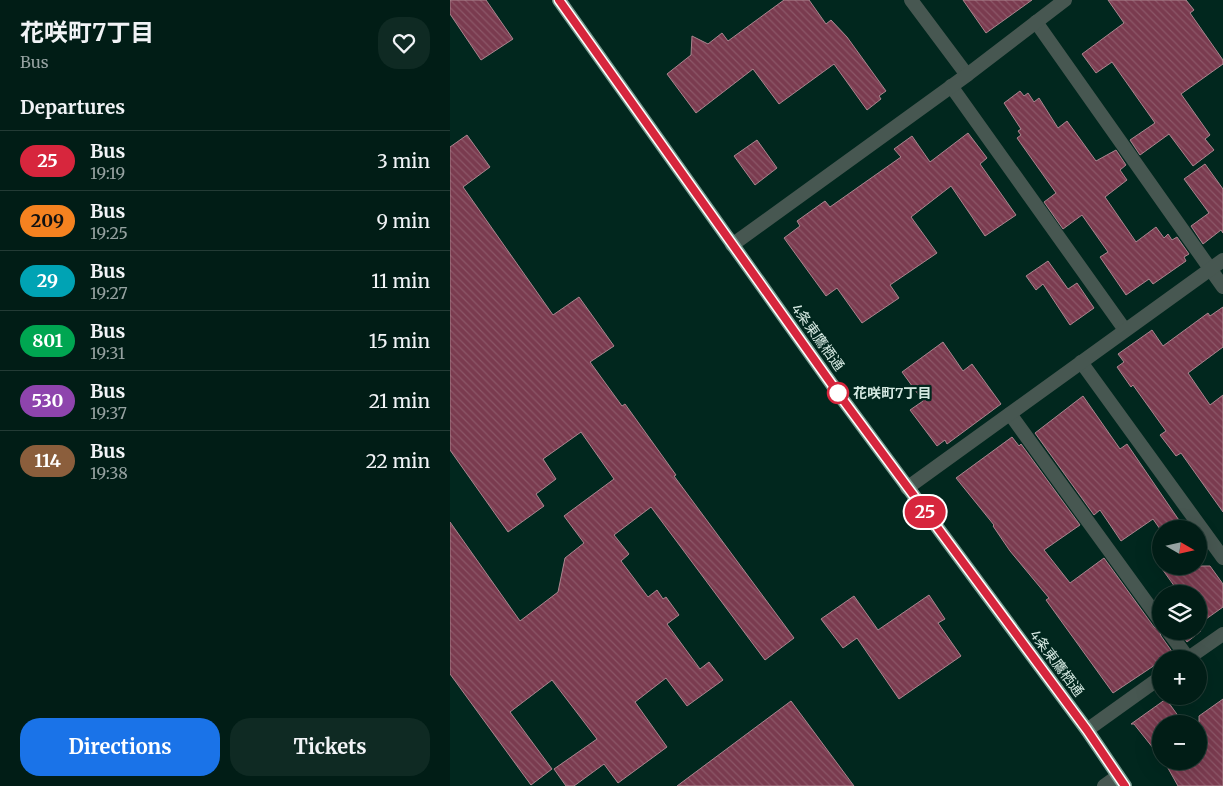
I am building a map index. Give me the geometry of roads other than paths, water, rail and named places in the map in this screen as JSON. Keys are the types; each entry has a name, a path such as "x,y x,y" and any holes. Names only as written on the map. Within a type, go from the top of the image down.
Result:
{"highway":[{"name":"4条東鷹栖通","path":"559,0 732,245 907,488 1087,730 1121,781"}],"street":[{"path":"911,0 967,75"},
{"path":"732,245 967,75 1065,0"},
{"path":"1036,22 1223,287"},
{"path":"952,86 1125,330"},
{"path":"907,488 1223,260"},
{"path":"1081,362 1223,558"},
{"path":"1010,414 1152,610"},
{"path":"1200,650 1223,634"},
{"path":"1087,730 1152,683"},
{"path":"1104,786 1121,781"}],"place":[{"name":"花咲町7丁目","path":"838,393"}]}
